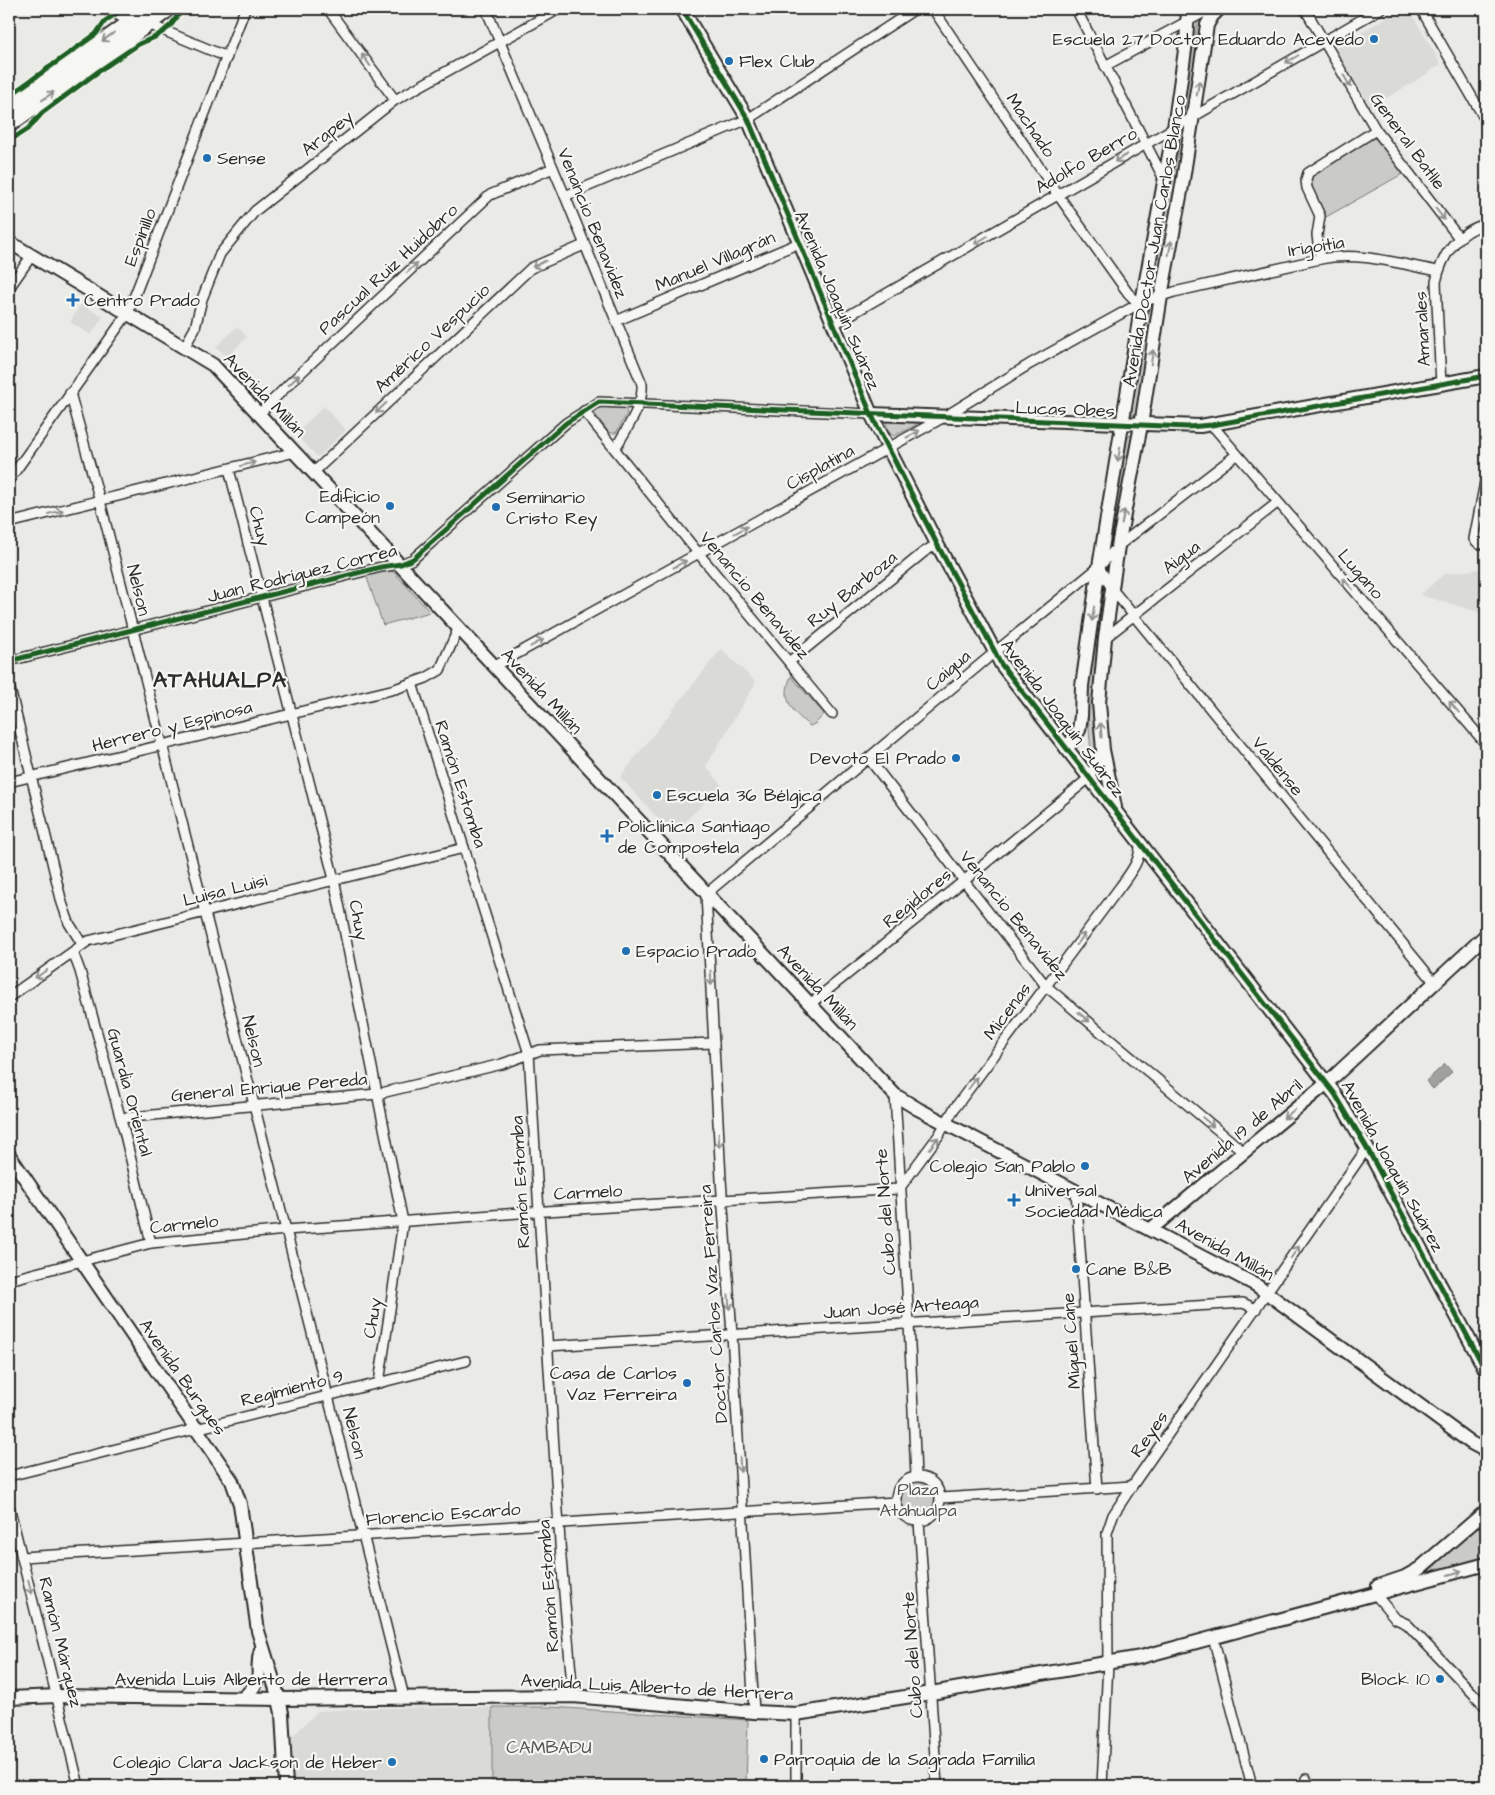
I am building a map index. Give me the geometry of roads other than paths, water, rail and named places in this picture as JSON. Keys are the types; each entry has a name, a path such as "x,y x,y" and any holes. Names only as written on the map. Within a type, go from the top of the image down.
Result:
{"main road":[{"path":"9,109 148,9"},
{"path":"9,125 169,9"}],"street":[{"path":"105,9 130,21"},
{"name":"Espinillo","path":"9,480 128,313 245,9"},
{"path":"328,9 394,100"},
{"name":"Venancio Benavidez","path":"486,9 642,384 639,404 615,449"},
{"name":"Arapey","path":"184,346 198,320 202,299 220,254 255,211 394,100 559,9"},
{"name":"Avenida Joaquín Suárez","path":"682,9 748,119 871,414 936,544 994,652 1089,778 1335,1094 1486,1371"},
{"path":"565,196 748,119 915,9"},
{"name":"Machado","path":"933,9 1058,195 1128,293 1134,299 1142,302"},
{"path":"1076,9 1164,179"},
{"path":"1105,66 1188,15 1210,9"},
{"name":"Avenida Doctor Juan Carlos Blanco","path":"1116,812 1103,750 1099,703 1105,638 1118,546 1141,426 1161,296 1182,186 1207,25 1218,9"},
{"name":"General Batlle","path":"1305,9 1376,130 1459,238"},
{"name":"Adolfo Berro","path":"834,324 1380,9"},
{"path":"1421,9 1486,121"},
{"name":"Avenida Doctor Juan Carlos Blanco","path":"1068,749 1079,730 1082,686 1099,567 1124,425 1142,302 1174,128 1188,15"},
{"path":"148,24 227,57"},
{"path":"1320,259 1317,235 1320,216 1308,188 1306,180 1308,172 1376,130"},
{"name":"Pascual Ruiz Huidobro","path":"259,414 490,195 553,168"},
{"path":"1438,271 1450,248 1459,238 1476,227 1486,224"},
{"name":"Avenida Millán","path":"9,242 213,365 401,564 895,1095 946,1124 1240,1275 1268,1292 1471,1443 1486,1451"},
{"name":"Manuel Villagrán","path":"616,321 799,243"},
{"name":"Américo Vespucio","path":"314,472 531,268 584,245"},
{"path":"9,288 32,255"},
{"name":"Irigoitia","path":"1161,296 1320,259 1342,256 1353,256 1438,271"},
{"name":"Amarales","path":"1438,271 1436,282 1441,385"},
{"name":"Cisplatina","path":"494,666 944,417 1030,364 1142,302 1161,296"},
{"name":"Lucas Obes","path":"639,404 1188,427 1212,425 1486,376"},
{"name":"Nelson","path":"70,393 100,501 404,1697"},
{"name":"Juan Rodríguez Correa","path":"9,661 381,567 401,564 413,559 566,423 595,403 639,404"},
{"name":"Venancio Benavidez","path":"584,411 699,554 832,714"},
{"name":"Lugano","path":"1212,425 1277,503 1486,744"},
{"path":"9,523 295,452"},
{"name":"Caigua","path":"706,894 869,759 994,652 1099,567 1118,546 1236,455"},
{"name":"Chuy","path":"229,469 334,879 404,1222 379,1383"},
{"path":"1486,477 1474,539 1479,544 1486,543"},
{"name":"Aigua","path":"1105,638 1277,503"},
{"name":"Ruy Barboza","path":"789,662 936,544"},
{"name":"Valdense","path":"1099,567 1112,589 1133,616 1435,983"},
{"name":"Herrero y Espinosa","path":"9,782 396,689 440,670 459,627"},
{"name":"Ramón Estomba","path":"412,683 529,1054 559,1523 573,1696"},
{"path":"9,685 64,909 69,923 82,944"},
{"path":"1089,778 1103,750"},
{"name":"Venancio Benavidez","path":"869,759 1046,986 1244,1152"},
{"name":"Regidores","path":"810,1004 1089,778"},
{"name":"Micenas","path":"946,1124 954,1109 1136,865 1139,857 1140,843"},
{"name":"Luisa Luisi","path":"9,997 82,944 93,939 464,848"},
{"name":"Doctor Carlos Vaz Ferreira","path":"706,894 722,1200 732,1334 754,1712"},
{"name":"Avenida 19 de Abril","path":"1151,1229 1326,1083 1486,935"},
{"name":"Guardia Oriental","path":"73,952 80,970 120,1118 151,1243"},
{"name":"General Enrique Pereda","path":"120,1118 377,1094 502,1064 546,1050 714,1043"},
{"name":"Cubo del Norte","path":"895,1095 916,1476"},
{"path":"899,1189 946,1124"},
{"name":"Reyes","path":"1102,1786 1108,1663 1107,1533 1113,1515 1366,1148"},
{"name":"Avenida Burgues","path":"9,1155 232,1481 240,1504 247,1543 258,1631 282,1713 286,1786"},
{"name":"Carmelo","path":"9,1280 151,1243 286,1230 538,1211 899,1189"},
{"name":"Miguel Cane","path":"1076,1191 1097,1489"},
{"name":"Juan José Arteaga","path":"548,1346 1243,1303 1256,1309"},
{"name":"Regimiento 9","path":"9,1476 466,1361"},
{"name":"Avenida Millán","path":"1471,1443 1486,1462"},
{"path":"916,1476 928,1478 935,1484 940,1498 940,1504 936,1513 928,1519 919,1521 913,1521 903,1516 896,1502 897,1490 901,1483 916,1476"},
{"path":"940,1498 1132,1486"},
{"name":"Florencio Escardo","path":"22,1556 896,1502"},
{"name":"Ramón Márquez","path":"9,1506 79,1786"},
{"name":"Avenida Luis Alberto de Herrera","path":"1293,1616 1406,1577 1419,1569 1486,1511"},
{"name":"Cubo del Norte","path":"919,1521 937,1786"},
{"path":"1424,1582 1424,1574 1444,1554 1456,1537"},
{"name":"Avenida Luis Alberto de Herrera","path":"9,1698 58,1696 279,1699 573,1696 796,1714 1141,1657 1486,1564"},
{"path":"1375,1594 1396,1619 1407,1624 1486,1707"},
{"path":"1213,1637 1252,1786"},
{"name":"Avenida Burgues","path":"243,1698 257,1684 259,1656 262,1646"},
{"path":"796,1714 796,1786"},
{"path":"155,1786 161,1786"}],"place":[{"name":"Escuela 27 Doctor Eduardo Acevedo","path":"1374,39"},
{"name":"Flex Club","path":"729,61"},
{"name":"Sense","path":"207,158"},
{"name":"Centro Prado","path":"73,300"},
{"name":"Edificio Campeón","path":"390,506"},
{"name":"Seminario Cristo Rey","path":"496,507"},
{"name":"Devoto El Prado","path":"956,758"},
{"name":"Escuela 36 Bélgica","path":"657,795"},
{"name":"Policlínica Santiago de Compostela","path":"607,836"},
{"name":"Espacio Prado","path":"626,951"},
{"name":"Colegio San Pablo","path":"1085,1166"},
{"name":"Universal Sociedad Médica","path":"1014,1200"},
{"name":"Cane B&B","path":"1076,1269"},
{"name":"Casa de Carlos Vaz Ferreira","path":"687,1383"},
{"name":"Block 10","path":"1440,1679"},
{"name":"Parroquia de la Sagrada Familia","path":"764,1759"},
{"name":"Colegio Clara Jackson de Heber","path":"392,1762"}],"district":[{"name":"ATAHUALPA","path":"220,679"}],"park label":[{"name":"Plaza Atahualpa","path":"918,1499"},
{"name":"CAMBADU","path":"549,1747"}]}
